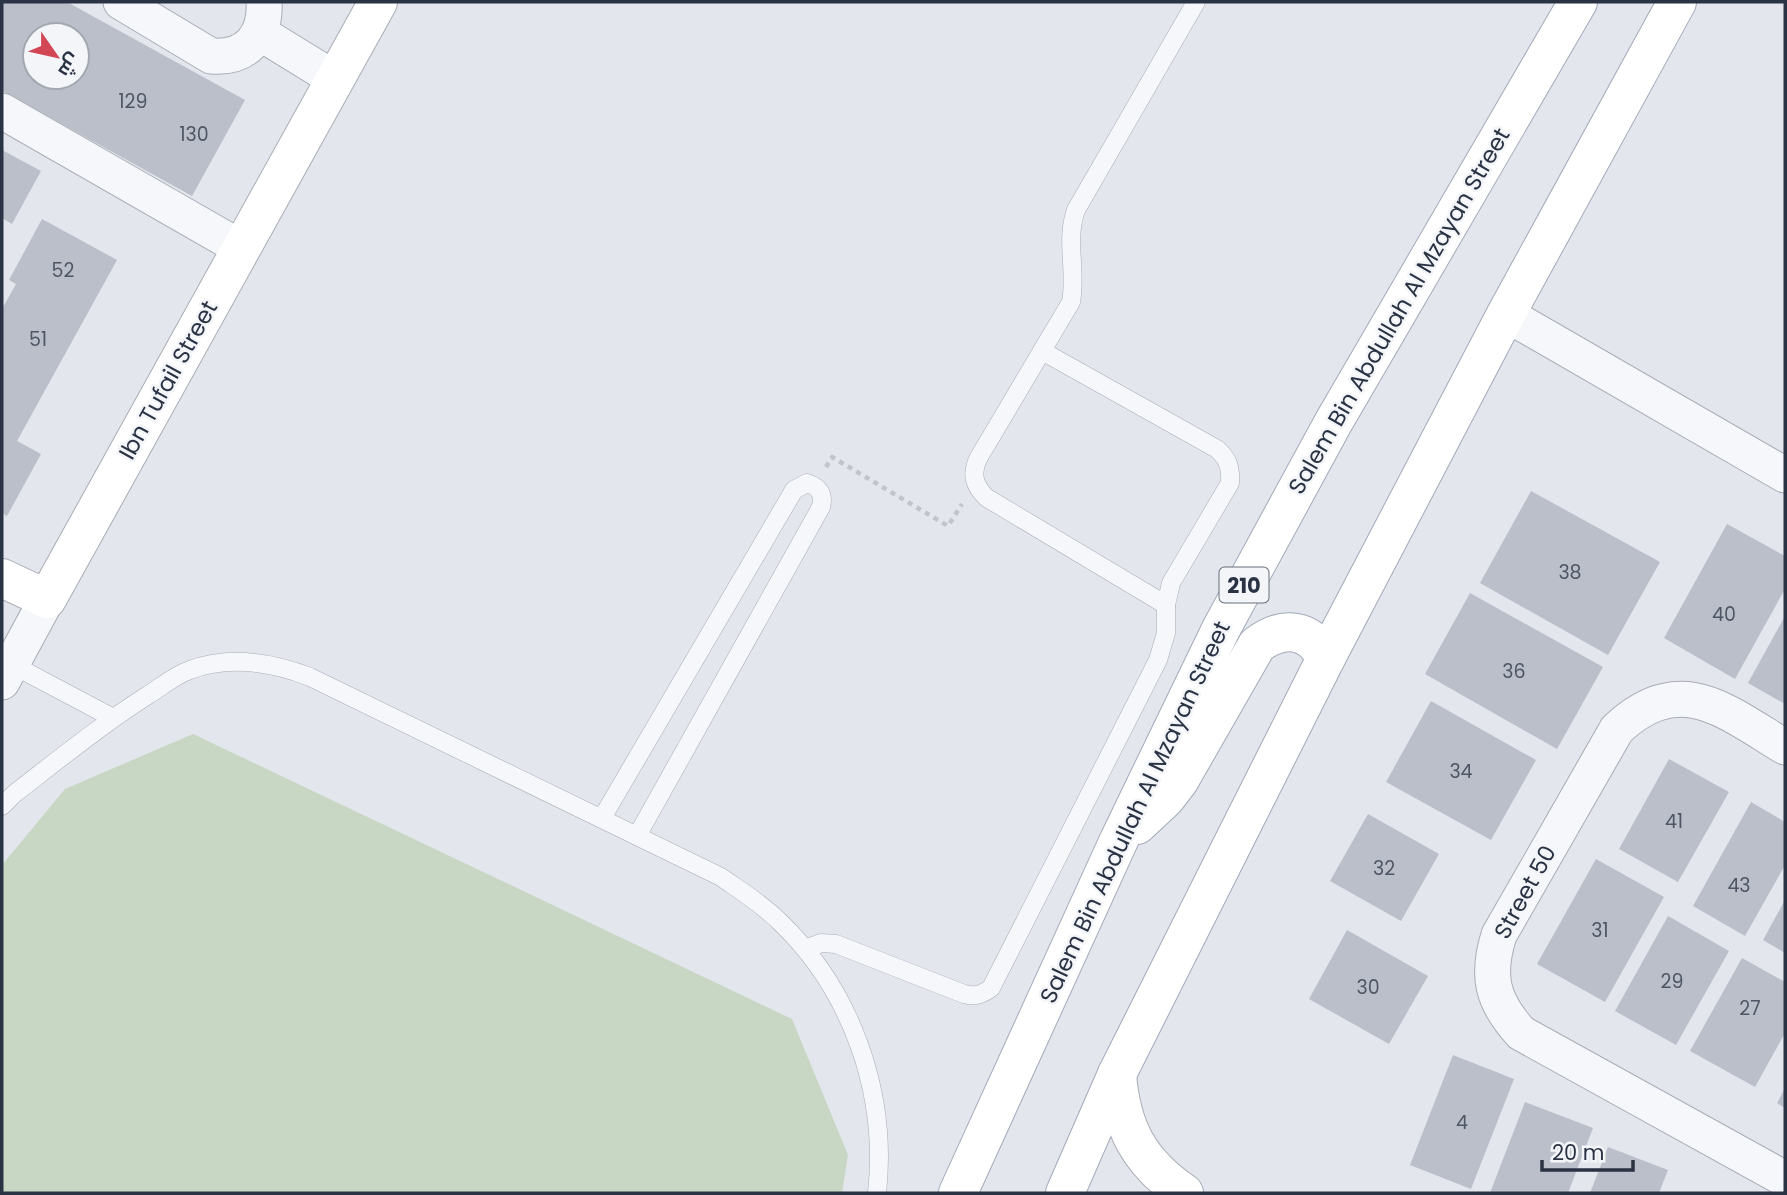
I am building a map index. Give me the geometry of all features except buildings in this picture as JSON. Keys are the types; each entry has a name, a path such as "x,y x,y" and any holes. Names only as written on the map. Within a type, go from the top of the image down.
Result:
{"main road":[{"name":"Ibn Tufail Street","path":"47,599 378,2"},
{"name":"Salem Bin Abdullah Al Mzayan Street","path":"958,1193 1119,840 1221,629 1333,423 1578,2"},
{"path":"1065,1193 1117,1074 1326,658 1506,314 1677,2"},
{"path":"2,578 47,599"},
{"path":"1119,840 1151,814 1178,781 1257,645 1275,634 1296,632 1309,637 1320,647 1326,658"},
{"path":"1117,1074 1119,1098 1134,1142 1164,1180 1184,1193"}],"street":[{"path":"121,2 211,55 222,57 248,47 262,17 335,79"},
{"path":"2,111 241,248"},
{"path":"1506,314 1785,474"},
{"name":"Ibn Tufail Street","path":"7,673 47,599"},
{"name":"Street 50","path":"1785,747 1711,704 1691,699 1670,699 1650,705 1632,715 1617,729 1499,935 1493,955 1491,977 1496,998 1506,1017 1521,1033 1785,1179"}],"lane":[{"path":"1166,605 987,498 975,482 973,473 979,457 1071,302 1073,278 1070,229 1076,210 1196,2"},
{"path":"805,949 821,943 836,944 964,995 982,994 990,988 1158,660 1166,633 1168,594 1176,572 1230,483 1231,470 1226,458 1217,449 1042,351"},
{"path":"601,818 794,490 807,483 814,485 821,491 821,507 637,836"},
{"path":"2,807 14,794 113,718 188,670 219,663 250,661 281,666 310,677 731,884 780,922 805,949 841,1004 863,1054 873,1092 878,1132 877,1193"},
{"path":"7,673 113,718"}],"path":[{"path":"814,485 832,457 948,526 975,482"}],"green space":[{"path":"193,734 792,1019 848,1155 842,1193 2,1193 2,865 65,789"}]}
